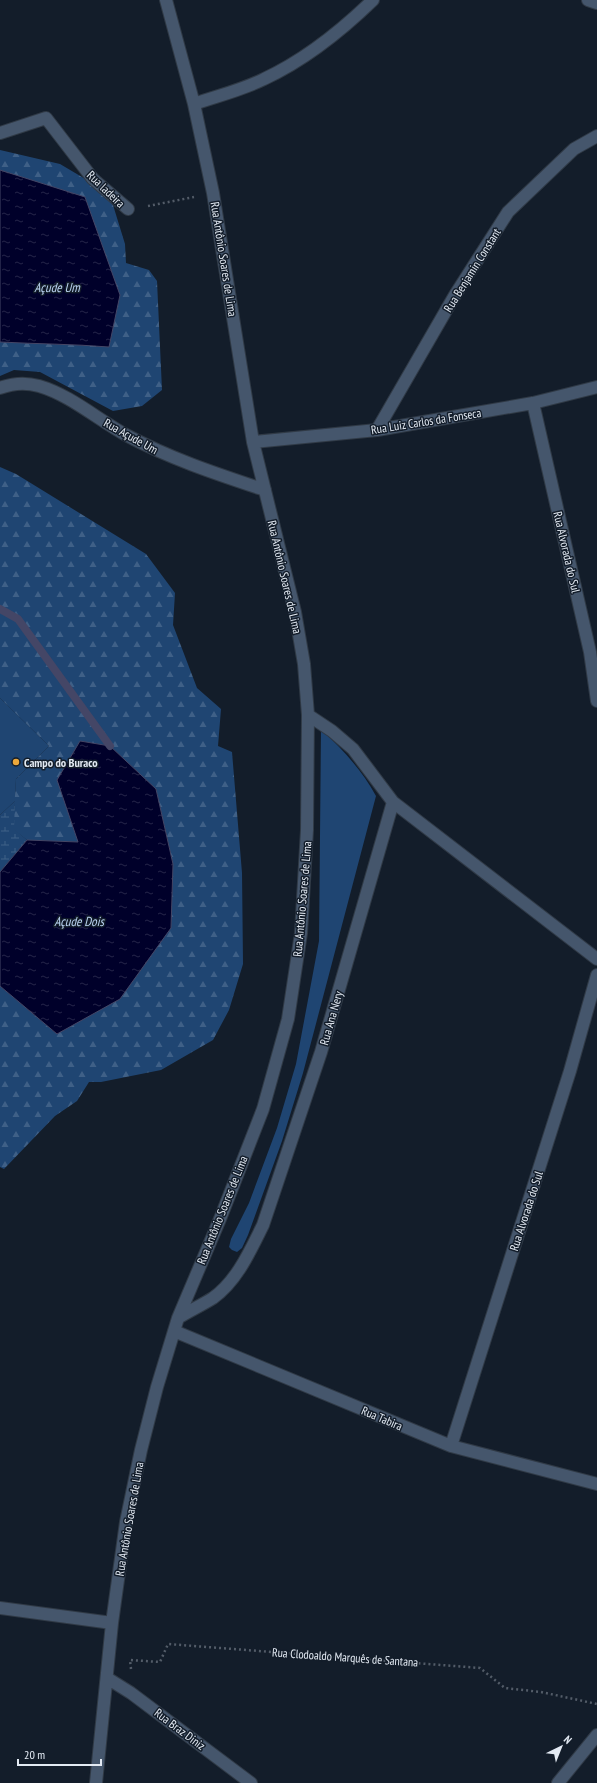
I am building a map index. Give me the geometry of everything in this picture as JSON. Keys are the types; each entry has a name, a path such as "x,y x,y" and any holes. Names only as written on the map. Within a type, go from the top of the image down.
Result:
{"street":[{"name":"Rua Antônio Soares de Lima","path":"96,1783 112,1624 126,1522 140,1450 178,1318 220,1219 263,1109 288,1019 301,933 308,830 308,715 304,664 295,612 253,442 213,193 194,104 166,0"},
{"path":"194,104 262,80 293,64 353,20 373,0"},
{"path":"588,0 597,3"},
{"name":"Rua ladeira","path":"0,133 46,118 93,179 128,209"},
{"name":"Rua Benjamin Constant","path":"377,430 455,295 508,212 574,149 597,136"},
{"name":"Rua Açude Um","path":"0,388 21,383 39,386 67,398 125,434 169,456 205,471 265,490"},
{"name":"Rua Luiz Carlos da Fonseca","path":"253,442 377,430 533,403 597,387"},
{"name":"Rua Alvorada do Sul","path":"533,403 594,651 597,702"},
{"path":"308,715 332,731 353,749 393,802 597,959"},
{"name":"Rua Ana Nery","path":"178,1318 214,1297 234,1278 263,1225 321,1052 393,802"},
{"name":"Rua Alvorada do Sul","path":"451,1446 570,1071 597,974"},
{"name":"Rua Tabira","path":"174,1331 451,1446 597,1484"},
{"path":"0,1608 112,1624"},
{"name":"Rua Braz Diniz","path":"107,1678 131,1693 251,1783"},
{"path":"558,1783 597,1735"}],"path":[{"name":"Rua ladeira","path":"128,209 213,193"},
{"name":"Rua Clodoaldo Marquês de Santana","path":"131,1693 130,1660 160,1662 168,1644 480,1668 505,1688 541,1692 597,1704"}],"green space":[{"path":"0,150 60,164 87,180 113,205 125,244 126,263 149,270 157,281 162,390 142,406 113,411 40,372 14,370 0,376"},
{"path":"0,467 16,474 146,554 175,593 173,625 197,688 221,709 218,746 232,752 242,873 243,964 229,1010 213,1040 161,1070 101,1082 89,1082 77,1101 55,1116 4,1169 0,1167 0,986 57,1034 171,928 173,864 156,789 110,746 80,741 78,842 27,840 13,829 16,779 49,746 0,698"},
{"name":"Campo do Buraco","path":"0,698 49,746 16,779 15,801 0,815"},
{"path":"321,729 351,760 376,796 303,1073 282,1141 248,1235 242,1248 237,1252 229,1247 231,1239 249,1203 277,1128 296,1064 319,941"},
{"path":"15,801 14,829 27,840 0,872 0,815"}],"water":[{"name":"Açude Um","path":"0,170 85,197 120,295 109,347 0,342"},
{"name":"Açude Dois","path":"80,741 110,746 156,789 173,864 171,928 120,999 57,1034 0,986 0,872 27,840 78,842 57,780"}],"waterway":[{"path":"0,609 18,619 110,746"}],"place":[{"name":"Campo do Buraco","path":"16,762"}]}
